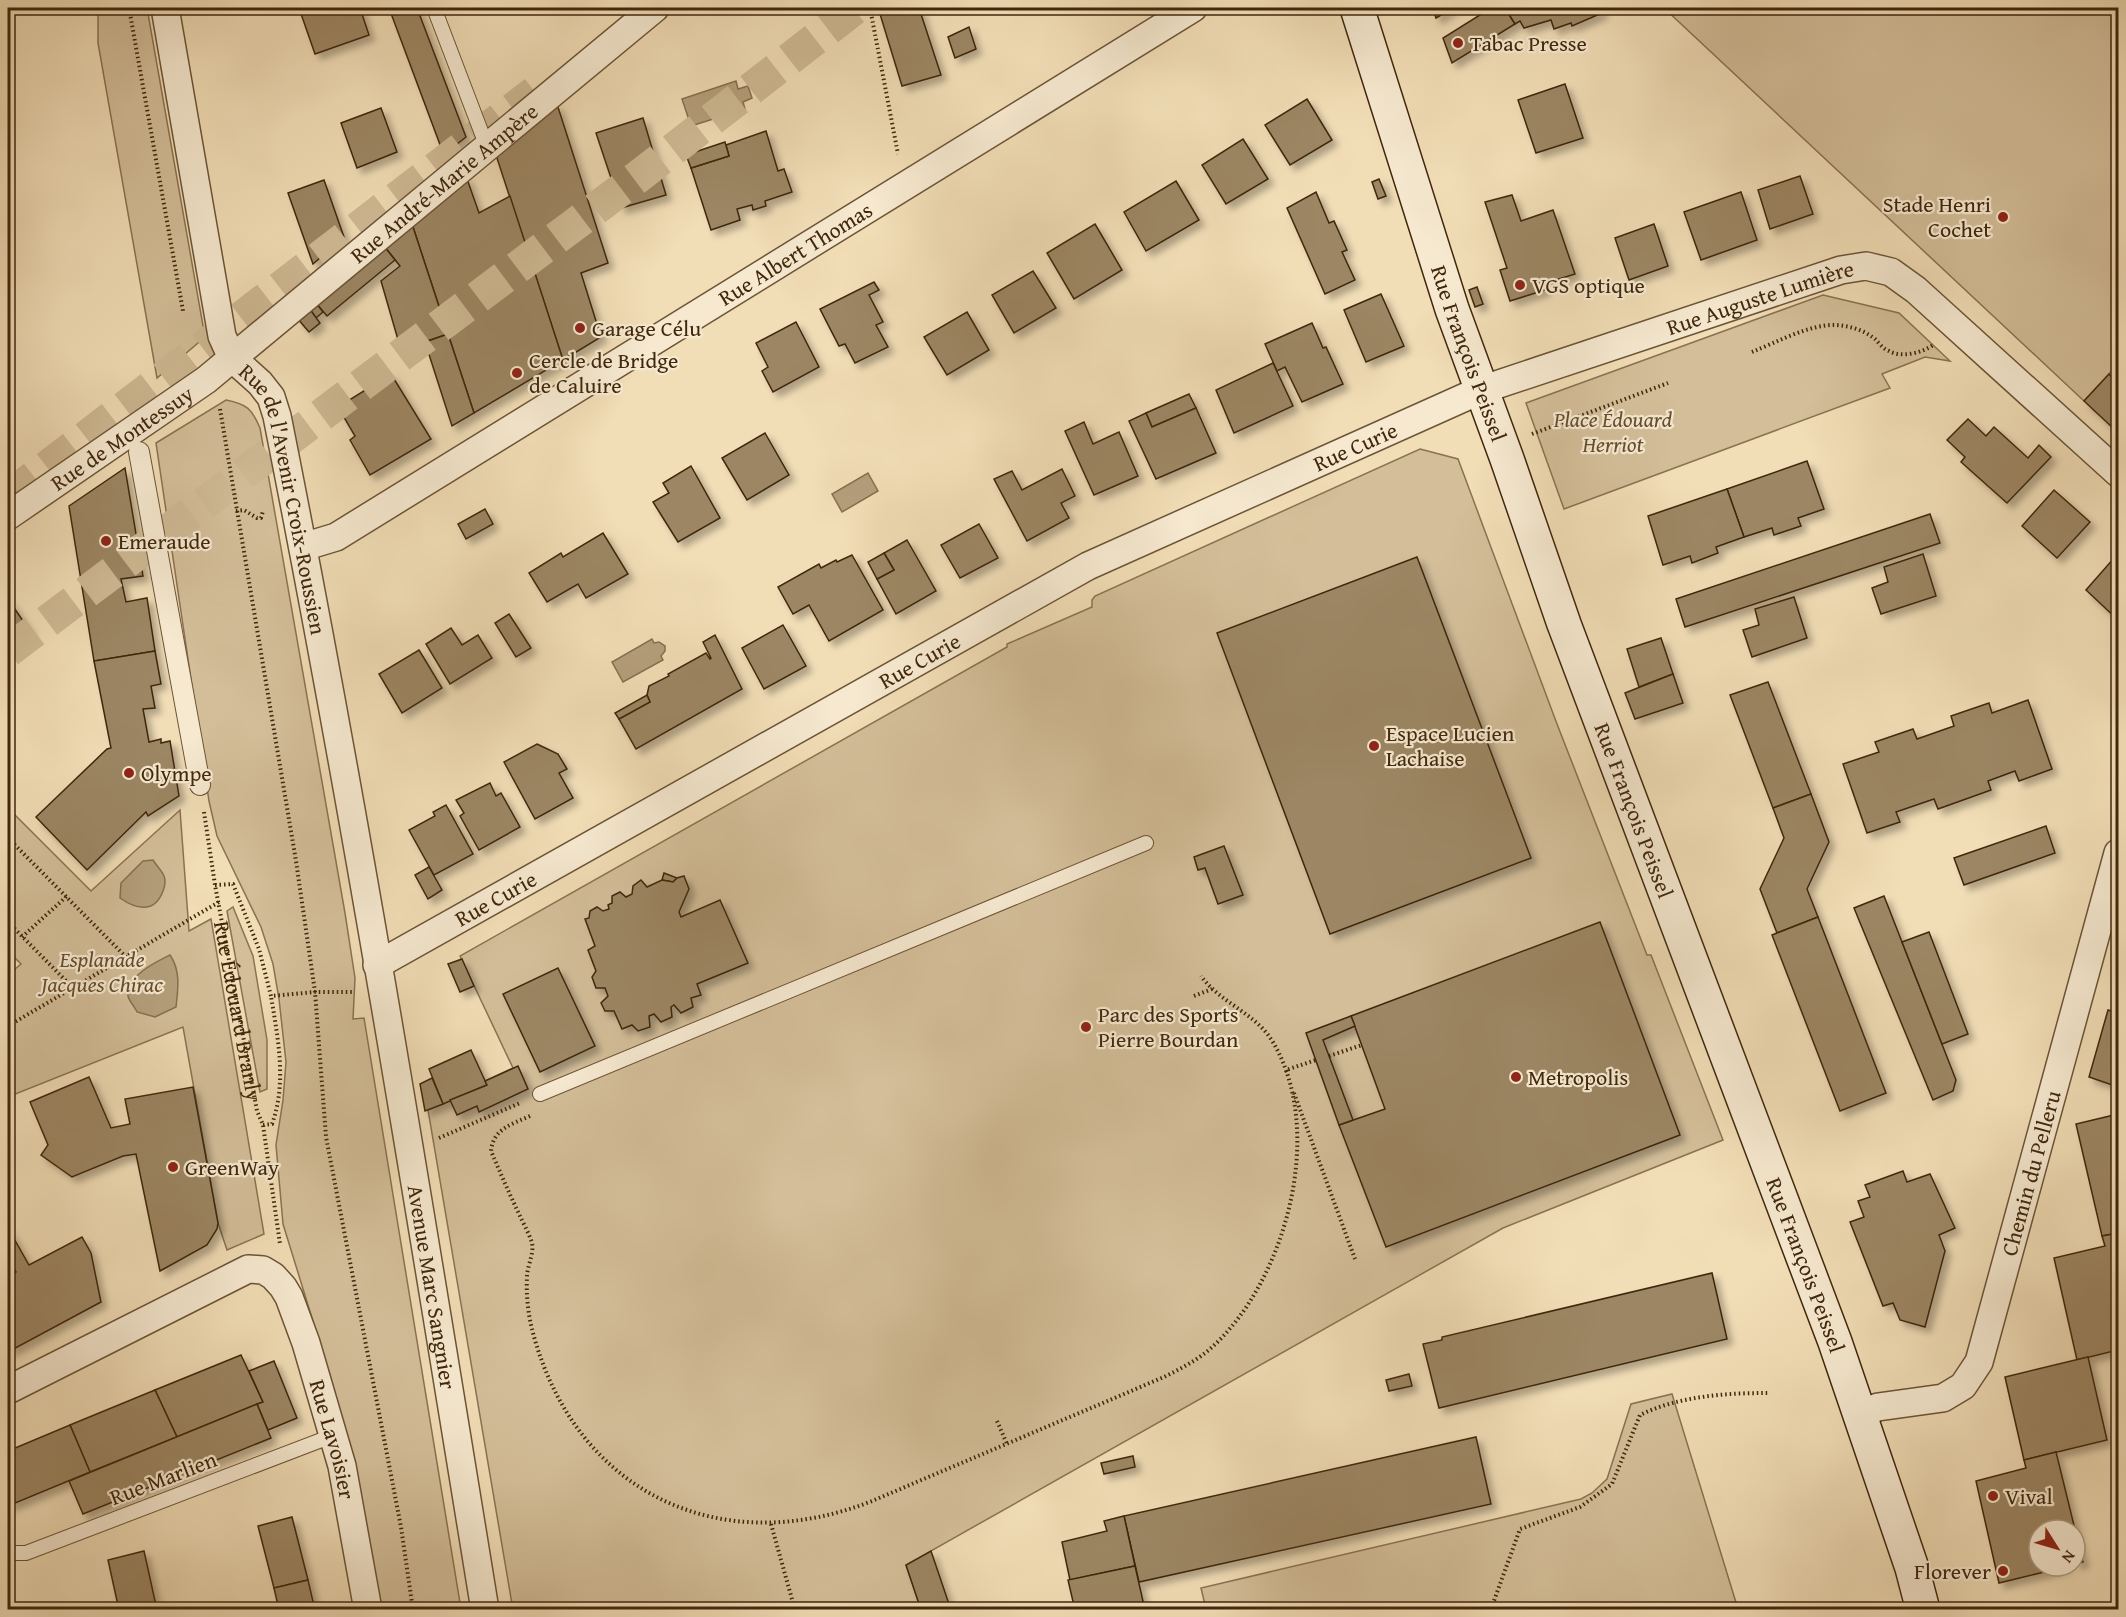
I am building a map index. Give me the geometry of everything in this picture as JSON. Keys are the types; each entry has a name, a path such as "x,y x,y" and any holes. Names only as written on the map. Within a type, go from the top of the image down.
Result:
{"main road":[{"name":"Rue François Peissel","path":"1357,8 1452,309 1564,624 1774,1179 1860,1414 1912,1568 1923,1610"}],"street":[{"name":"Rue de l'Avenir Croix-Roussien","path":"165,8 222,336 232,358 271,397 277,416 303,547 377,965"},
{"name":"Rue André-Marie Ampère","path":"232,358 655,8"},
{"name":"Rue Albert Thomas","path":"303,547 336,537 1193,8"},
{"name":"Rue Auguste Lumière","path":"1481,390 1841,270 1866,266 1891,272 1916,290 2118,473"},
{"name":"Rue de Montessuy","path":"8,516 206,380 232,358"},
{"name":"Rue Curie","path":"377,965 1088,566 1481,390"},
{"path":"140,452 200,785"},
{"name":"Chemin du Pelleru","path":"1860,1414 1878,1407 1943,1398 1963,1386 1979,1362 2118,853"},
{"name":"Avenue Marc Sangnier","path":"377,965 410,1151 485,1610"},
{"path":"8,1390 248,1269 263,1270 273,1276"},
{"name":"Rue Lavoisier","path":"273,1276 289,1297 306,1343 342,1466 368,1610"}],"lane":[{"path":"434,8 487,147"},
{"path":"540,1094 1146,843"},
{"name":"Rue Marlien","path":"8,1553 26,1553 332,1436"}],"path":[{"path":"129,8 183,313"},
{"path":"870,8 904,186"},
{"path":"1752,352 1817,327 1833,325 1859,330 1889,352 1913,353 1928,349 1958,327"},
{"path":"206,380 216,395 222,418 296,861 315,992 326,1137 401,1527 413,1610"},
{"path":"1531,434 1668,383"},
{"name":"Rue Édouard Branly","path":"200,785 215,885 257,1111 262,1125 279,1243 283,1254 273,1276"},
{"path":"8,838 126,957"},
{"path":"215,885 233,884 259,949 271,996 281,1074 278,1109 272,1124 262,1125"},
{"path":"22,937 66,896"},
{"path":"8,1026 219,902"},
{"path":"8,922 72,987"},
{"path":"1201,976 1212,989 1258,1023 1267,1032 1280,1055 1355,1259"},
{"path":"1194,996 1212,989"},
{"path":"271,996 315,992 358,992"},
{"path":"1329,1056 1362,1045"},
{"path":"1286,1070 1316,1060"},
{"path":"538,1113 505,1127 497,1133 491,1151 532,1244 527,1274 533,1334 564,1407 583,1436 611,1465 662,1501 696,1514 723,1520 771,1524 815,1519 853,1508 1164,1377 1192,1363 1210,1349 1246,1306 1270,1266 1287,1217 1297,1147 1296,1120 1286,1070"},
{"path":"410,1151 540,1094"},
{"path":"1491,1609 1520,1529 1580,1507 1612,1484 1640,1415 1658,1407 1730,1393 1768,1393"},
{"path":"997,1421 1007,1444"},
{"path":"771,1524 795,1610"}],"green space":[{"path":"98,8 147,8 205,337 157,378 98,43"},
{"name":"Stade Henri Cochet","path":"1664,8 2118,8 2118,364 2084,401"},
{"name":"Place Édouard Herriot","path":"1823,295 1899,313 1950,361 1925,357 1882,374 1890,388 1564,509 1526,403"},
{"path":"226,400 248,408 260,428 345,913 355,978 353,1019 364,1018 461,1609 378,1609 333,1386 283,1224 276,1145 286,1062 279,999 273,964 261,927 217,836 209,801 156,443"},
{"name":"Parc des Sports Pierre Bourdan","path":"1420,449 1458,459 1557,724 1647,955 1651,955 1723,1140 1503,1228 906,1565 921,1609 513,1610 428,1110 486,1085 485,1081 513,1068 460,956 1007,647 1007,644 1092,607 1092,600 1095,596"},
{"name":"Esplanade Jacques Chirac","path":"8,808 91,891 180,810 189,931 211,919 264,1234 227,1250 218,1223 183,1027 8,1097 8,975 21,964 8,951"},
{"path":"233,907 253,956 267,1040 267,1089 260,1092 227,911"},
{"path":"1672,1394 1738,1609 1206,1609 1201,1588 1581,1499 1592,1493 1607,1479 1631,1404"}],"shaded area":[{"path":"736,81 738,89 748,86 752,98 743,102 745,109 691,126 682,99"},
{"path":"868,473 878,491 842,512 832,494"},
{"path":"652,639 654,643 659,642 665,646 665,651 661,656 663,660 623,682 612,662"},
{"path":"153,860 165,878 160,898 150,906 139,907 120,898 121,883 143,861"},
{"path":"170,955 177,974 176,1007 155,1017 137,1012 128,996 132,982 143,971"}],"building":[{"path":"299,8 360,8 369,35 315,54"},
{"path":"389,8 417,8 466,137 447,152 442,150"},
{"path":"900,8 919,8 941,75 902,86 880,14"},
{"path":"1433,8 1453,8 1436,18"},
{"path":"1491,8 1505,8 1515,24 1452,63 1443,38"},
{"path":"1505,8 1601,8 1602,13 1572,26 1571,23 1554,29 1551,20 1524,28 1520,21 1515,24"},
{"path":"969,27 976,49 955,58 948,37"},
{"path":"1565,84 1583,138 1536,153 1518,100"},
{"path":"1307,99 1332,140 1290,165 1265,125"},
{"path":"557,104 608,263 581,273 601,337 563,360 495,152"},
{"path":"381,108 397,152 357,168 341,123"},
{"path":"643,118 666,195 621,208 596,133"},
{"path":"766,131 778,171 784,169 792,192 765,201 766,206 753,210 752,205 737,209 740,220 711,230 691,168 729,156 726,145"},
{"path":"1243,139 1268,179 1226,204 1202,165"},
{"path":"725,142 729,156 691,168 686,155"},
{"path":"466,176 479,213 510,196 563,360 474,413 412,224"},
{"path":"1800,176 1813,214 1770,229 1758,190"},
{"path":"1379,179 1386,196 1378,199 1372,182"},
{"path":"324,180 344,237 313,264 288,193"},
{"path":"1176,181 1199,220 1146,251 1124,212"},
{"path":"1316,192 1329,223 1334,221 1347,250 1342,252 1355,280 1325,294 1287,208"},
{"path":"1741,192 1757,240 1701,260 1684,212"},
{"path":"1512,195 1521,221 1553,210 1575,274 1543,284 1545,290 1510,301 1500,270 1507,268 1485,202"},
{"path":"412,224 448,334 401,350 381,281 400,266 384,246"},
{"path":"1095,224 1122,270 1074,299 1047,253"},
{"path":"1654,224 1668,266 1629,280 1615,238"},
{"path":"384,246 395,260 327,316 316,303"},
{"path":"1033,271 1056,308 1014,333 992,295"},
{"path":"874,282 879,290 869,295 883,322 876,325 888,347 855,363 845,344 839,346 820,309"},
{"path":"1477,287 1483,304 1475,307 1469,290"},
{"path":"1381,294 1404,346 1366,362 1344,310"},
{"path":"316,303 323,312 316,318 309,308"},
{"path":"309,308 320,323 309,332 297,318"},
{"path":"967,312 989,350 947,375 924,337"},
{"path":"796,322 819,367 773,392 762,371 768,367 756,343"},
{"path":"1312,323 1343,384 1302,402 1285,367 1277,371 1265,344"},
{"path":"448,334 474,413 452,426 425,342"},
{"path":"1273,363 1293,406 1234,433 1216,390"},
{"path":"391,374 431,439 370,475 350,440 355,436 338,407"},
{"path":"2109,374 2118,384 2118,424 2114,429 2084,401"},
{"path":"1189,394 1196,408 1152,427 1146,413"},
{"path":"1196,408 1216,453 1156,479 1129,421 1146,413 1152,427"},
{"path":"1968,419 1986,436 1994,427 2028,458 2039,445 2051,457 2007,503 1961,462 1965,457 1947,440"},
{"path":"1084,422 1093,444 1119,432 1138,476 1094,495 1065,431"},
{"path":"765,433 789,475 747,500 722,458"},
{"path":"1807,461 1824,509 1798,518 1801,526 1774,535 1772,528 1744,537 1727,489"},
{"path":"691,466 720,518 678,542 653,502 669,493 663,483"},
{"name":"Emeraude","path":"125,468 143,576 121,579 126,602 147,598 155,651 94,661 69,506"},
{"path":"1062,469 1075,496 1061,503 1069,518 1027,541 994,479 1012,471 1022,490"},
{"path":"1727,489 1744,537 1716,547 1718,553 1692,563 1690,556 1663,565 1648,516"},
{"path":"2054,490 2090,522 2057,558 2022,526"},
{"path":"485,509 493,524 466,539 458,524"},
{"path":"1930,514 1940,543 1685,627 1676,599"},
{"path":"979,524 998,558 960,578 941,545"},
{"path":"603,533 628,574 586,598 578,584 547,602 529,573 561,553 563,557"},
{"path":"907,540 936,591 896,614 877,579 894,570 884,553"},
{"path":"884,553 894,570 877,579 868,562"},
{"path":"1923,554 1936,596 1881,614 1872,588 1888,582 1884,567"},
{"path":"852,555 883,610 829,641 809,605 793,614 778,587 819,564 821,568"},
{"name":"Espace Lucien Lachaise","path":"1417,557 1531,858 1330,934 1217,633"},
{"path":"2114,558 2118,562 2118,620 2086,590"},
{"path":"1794,597 1807,638 1752,657 1743,630 1759,625 1755,609"},
{"path":"8,599 30,631 8,647"},
{"path":"509,614 531,648 516,657 495,623"},
{"path":"783,625 806,666 764,689 742,648"},
{"path":"451,628 462,645 478,635 492,658 450,684 426,644"},
{"path":"715,635 742,689 636,749 619,719 650,702 647,695 649,686 706,653 710,659 703,642"},
{"path":"1661,638 1673,674 1639,687 1627,649"},
{"path":"419,650 442,688 402,713 379,674"},
{"name":"Olympe","path":"155,651 161,684 151,686 155,708 143,709 149,742 161,739 161,743 170,741 179,796 148,816 146,812 87,870 36,817 107,749 111,748 94,661"},
{"path":"1673,674 1683,703 1635,719 1625,693"},
{"path":"1768,682 1811,794 1773,808 1730,695"},
{"path":"647,695 650,702 619,719 615,713"},
{"path":"2028,700 2052,769 2019,781 2015,771 1988,781 1991,790 1938,809 1934,799 1896,812 1900,822 1867,833 1843,764 1879,752 1875,742 1913,729 1917,739 1954,726 1951,716 1989,703 1992,713"},
{"path":"537,744 558,754 567,769 559,773 573,798 535,819 504,762"},
{"path":"490,783 496,796 501,793 520,827 479,850 460,816 464,813 456,800"},
{"path":"1811,794 1829,842 1807,889 1818,917 1777,933 1760,889 1784,838 1773,808"},
{"path":"446,805 473,854 434,875 409,830 435,816 433,812"},
{"path":"2046,826 2055,853 1964,885 1954,858"},
{"path":"1224,846 1243,895 1218,904 1205,868 1198,870 1194,857"},
{"path":"429,867 442,890 428,899 415,875"},
{"path":"664,873 677,878 673,882 662,880"},
{"path":"684,876 689,889 679,912 681,917 720,900 748,963 697,984 701,995 691,998 693,1007 681,1013 674,1005 671,1007 672,1017 661,1022 654,1014 649,1016 650,1027 638,1031 632,1025 622,1029 614,1011 605,1011 601,1003 608,996 605,988 596,988 592,977 596,971 588,950 595,946 585,919 589,918 590,911 597,907 603,911 609,909 608,905 612,903 612,896 620,892 626,897 632,894 633,886 641,880 647,887 662,880 673,882"},
{"path":"1884,896 1956,1080 1953,1091 1933,1100 1854,908"},
{"path":"1818,917 1886,1093 1840,1111 1772,935"},
{"name":"Metropolis","path":"1600,922 1680,1135 1386,1247 1339,1125 1385,1109 1351,1016"},
{"path":"1929,932 1968,1034 1942,1044 1902,942"},
{"path":"462,959 474,986 460,992 448,964"},
{"path":"558,968 595,1046 540,1072 503,994"},
{"path":"2108,1010 2118,1013 2118,1087 2089,1077"},
{"path":"1351,1016 1355,1026 1323,1040 1353,1120 1339,1125 1306,1033"},
{"path":"471,1050 487,1085 443,1104 429,1069"},
{"path":"518,1066 528,1089 479,1112 477,1106 457,1115 450,1100 487,1085 485,1081"},
{"name":"GreenWay","path":"89,1077 111,1128 130,1124 125,1099 193,1087 218,1223 217,1229 207,1245 160,1271 136,1154 123,1156 72,1177 41,1155 48,1145 30,1102"},
{"path":"432,1078 443,1104 425,1111 420,1084"},
{"path":"2118,1114 2118,1233 2102,1236 2076,1124"},
{"path":"1903,1171 1907,1182 1930,1174 1955,1228 1939,1235 1945,1251 1925,1327 1900,1320 1893,1303 1883,1306 1850,1222 1864,1217 1858,1201 1870,1197 1865,1185"},
{"path":"8,1228 29,1265 82,1237 91,1253 101,1302 8,1352 8,1277 16,1272 8,1256"},
{"path":"2118,1233 2118,1350 2077,1360 2054,1258 2105,1246 2102,1236"},
{"path":"1712,1273 1727,1339 1439,1408 1423,1344 1442,1340 1442,1337"},
{"path":"241,1355 263,1402 177,1437 155,1390"},
{"path":"2088,1357 2107,1440 2024,1460 2005,1377"},
{"path":"274,1361 297,1418 268,1430 257,1404 263,1402 249,1371"},
{"path":"1409,1374 1412,1386 1389,1391 1386,1380"},
{"path":"155,1390 177,1437 90,1472 70,1425"},
{"path":"257,1404 271,1438 83,1514 69,1481"},
{"path":"70,1425 90,1472 8,1506 8,1451"},
{"path":"1476,1437 1491,1504 1139,1582 1124,1516"},
{"path":"2056,1452 2072,1518 2027,1518 2027,1576 1999,1583 1976,1481 2026,1468 2024,1460"},
{"path":"1133,1456 1135,1467 1104,1474 1101,1463"},
{"path":"1124,1516 1135,1566 1070,1580 1062,1542 1107,1531 1104,1521"},
{"path":"292,1517 308,1580 274,1588 258,1526"},
{"path":"144,1551 157,1610 119,1610 108,1560"},
{"path":"931,1551 951,1610 921,1610 906,1565"},
{"path":"1135,1566 1145,1610 1075,1610 1068,1580"},
{"path":"308,1580 315,1610 279,1610 274,1588"}],"tunnel":[{"path":"8,651 639,176 855,8"},
{"path":"8,497 535,92"}],"place":[{"name":"Tabac Presse","path":"1458,43"},
{"name":"Stade Henri Cochet","path":"2003,217"},
{"name":"VGS optique","path":"1520,285"},
{"name":"Garage Célu","path":"580,328"},
{"name":"Cercle de Bridge de Caluire","path":"517,373"},
{"name":"Emeraude","path":"106,541"},
{"name":"Espace Lucien Lachaise","path":"1374,746"},
{"name":"Olympe","path":"129,773"},
{"name":"Parc des Sports Pierre Bourdan","path":"1086,1027"},
{"name":"Metropolis","path":"1516,1077"},
{"name":"GreenWay","path":"173,1167"},
{"name":"Vival","path":"1993,1496"},
{"name":"Florever","path":"2003,1571"}]}
